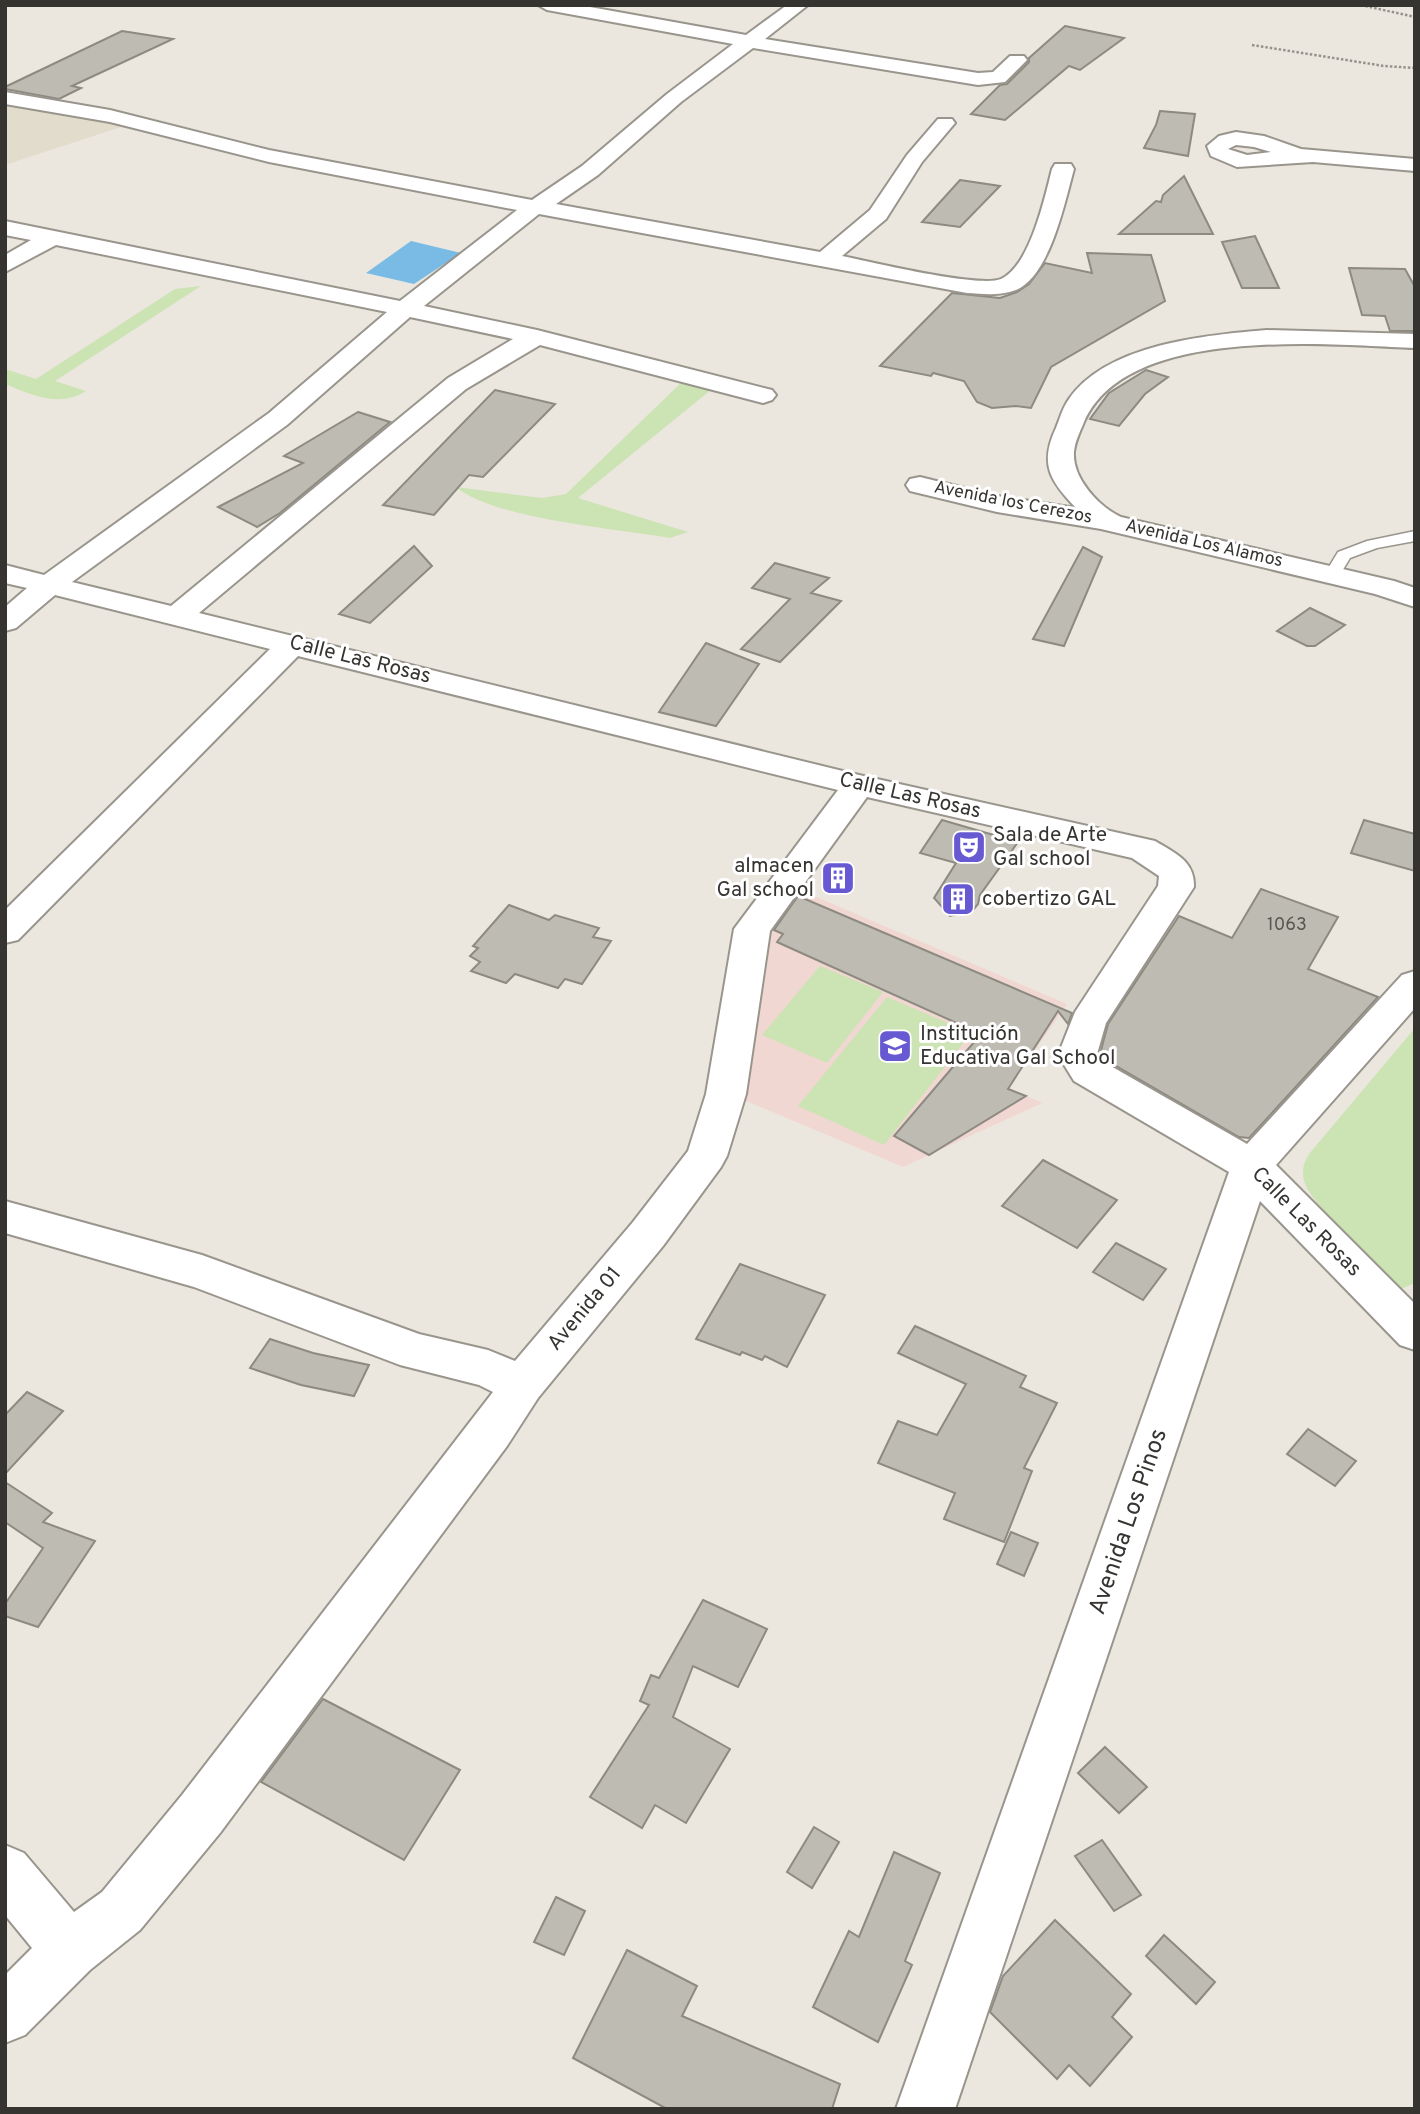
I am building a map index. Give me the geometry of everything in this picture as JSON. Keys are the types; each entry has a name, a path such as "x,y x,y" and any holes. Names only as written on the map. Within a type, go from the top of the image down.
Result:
{"street":[{"path":"547,5 856,61 990,80 1003,76 1017,60"},
{"path":"5,622 50,584 278,419 405,309 536,207 561,193 637,133 674,98 799,5"},
{"path":"5,98 110,116 269,156 967,286 1001,286 1012,283 1039,245 1063,169"},
{"path":"823,261 878,214 914,159 945,123"},
{"path":"1298,155 1415,165"},
{"path":"5,228 537,337 763,396"},
{"path":"5,265 53,237"},
{"path":"178,615 433,404 448,388 488,362 537,337"},
{"name":"Avenida Los Alamos","path":"1415,341 1236,338 1194,344 1143,357 1108,372 1088,394 1065,426 1059,457 1065,481 1105,521 1332,575 1415,598"},
{"name":"Avenida los Cerezos","path":"920,485 997,504 1105,521"},
{"name":"Calle Las Rosas","path":"5,574 859,785 1143,849 1168,864 1177,873 1176,887 1088,1021 1077,1055 1088,1070 1251,1166 1415,1332"},
{"path":"5,932 293,643"},
{"name":"Avenida 01","path":"5,2015 70,1950 121,1911 201,1814 491,1432 522,1385 648,1234 707,1156 726,1094 752,929 859,785"},
{"name":"Avenida Los Pinos","path":"925,2109 1251,1166 1415,984"},
{"path":"5,1217 202,1272 416,1352 488,1369 522,1385"},
{"path":"5,1872 70,1950"}],"lane":[{"path":"1332,575 1344,555 1373,544 1415,536"}],"path":[{"path":"1361,5 1415,17"},
{"path":"1252,45 1384,66 1415,68"}],"shaded area":[{"path":"5,92 124,126 5,165"},
{"name":"Institución Educativa Gal School","path":"793,887 1067,1004 1009,1088 1042,1103 903,1167 744,1100 768,961 760,924"}],"green space":[{"path":"201,286 55,381 86,391 76,396 66,399 46,398 5,384 5,369 36,379 175,289"},
{"path":"684,380 712,389 578,498 688,532 670,538 527,515 474,498 456,487 542,498 566,494"},
{"path":"820,966 883,992 827,1063 762,1035"},
{"path":"887,997 971,1033 884,1145 798,1106"},
{"path":"1415,1028 1415,1283 1394,1292 1315,1200 1307,1189 1303,1172 1309,1154"}],"water":[{"path":"411,241 461,253 414,284 366,273"}],"building":[{"path":"1065,26 1124,38 1080,70 1069,66 1005,120 971,114 1000,85 1007,84 1029,62 1029,58"},
{"path":"122,31 173,39 72,86 81,88 59,99 5,89 5,87"},
{"path":"1160,111 1195,114 1188,156 1144,148"},
{"path":"1184,176 1213,234 1119,234 1156,201 1161,202 1163,195"},
{"path":"960,180 1000,186 960,227 922,222"},
{"path":"1255,236 1279,288 1242,288 1222,242"},
{"path":"1087,253 1151,255 1165,301 1051,367 1031,408 992,408 977,402 964,381 933,373 931,376 880,366 952,293 1000,298 1029,284 1045,263 1092,273"},
{"path":"1349,268 1405,269 1415,287 1415,331 1390,331 1385,316 1362,315"},
{"path":"1146,370 1168,377 1145,394 1119,426 1090,419 1109,393"},
{"path":"495,390 555,404 483,477 469,475 434,515 383,505"},
{"path":"358,412 390,422 280,513 257,527 218,507 303,463 284,456"},
{"path":"414,546 432,566 370,623 339,614"},
{"path":"1083,547 1102,557 1064,646 1033,639"},
{"path":"775,563 829,578 811,593 841,601 780,662 741,649 790,599 752,588"},
{"path":"1310,608 1345,625 1315,646 1307,646 1277,631"},
{"path":"706,643 759,664 716,726 659,712"},
{"name":"Sala de Arte Gal school","path":"942,820 1018,842 980,895 973,910 950,916 934,898 956,863 920,853"},
{"path":"1364,820 1415,834 1415,871 1351,853"},
{"path":"1261,889 1338,917 1308,969 1378,997 1249,1138 1239,1137 1104,1059 1100,1054 1108,1024 1179,916 1232,938"},
{"path":"798,896 1072,1013 1068,1024 1058,1011 1008,1089 1026,1096 929,1155 894,1136 981,1034 777,942 783,934 774,930"},
{"path":"509,905 549,920 555,915 599,928 593,937 611,941 582,984 565,979 558,988 515,974 506,983 471,971 480,962 470,956 478,948 473,946"},
{"path":"1043,1160 1117,1200 1077,1248 1002,1206"},
{"path":"1116,1243 1166,1269 1143,1300 1093,1272"},
{"path":"740,1264 825,1295 787,1367 765,1356 762,1360 742,1352 740,1355 696,1339"},
{"path":"915,1326 1026,1376 1020,1387 1057,1403 1024,1468 1032,1471 1004,1542 944,1519 955,1493 878,1463 898,1421 937,1435 966,1384 898,1353"},
{"path":"270,1339 313,1353 369,1365 354,1396 301,1385 250,1368"},
{"path":"27,1392 63,1411 5,1474 5,1415"},
{"path":"1308,1429 1356,1461 1335,1486 1287,1454"},
{"path":"5,1482 52,1513 43,1522 95,1541 38,1627 5,1616 5,1604 43,1548 5,1522"},
{"path":"1011,1532 1038,1543 1024,1576 997,1564"},
{"path":"703,1600 767,1629 738,1687 693,1666 673,1717 730,1749 686,1823 655,1805 642,1828 590,1797 649,1705 640,1701 651,1675 659,1678"},
{"path":"323,1699 460,1770 404,1860 261,1782"},
{"path":"1105,1747 1147,1787 1119,1813 1078,1773"},
{"path":"814,1827 839,1842 812,1888 787,1872"},
{"path":"1102,1840 1141,1895 1114,1911 1075,1856"},
{"path":"894,1852 940,1873 905,1961 912,1965 878,2042 813,2007 849,1931 859,1937"},
{"path":"556,1897 585,1911 564,1955 534,1942"},
{"path":"1055,1920 1131,1994 1112,2017 1132,2037 1090,2086 1069,2065 1057,2079 990,2012 1003,1976"},
{"path":"1164,1935 1215,1982 1196,2004 1146,1956"},
{"path":"627,1950 697,1986 682,2016 840,2084 832,2109 667,2109 573,2058"}],"place":[{"name":"Sala de Arte Gal school","path":"969,847"},
{"name":"almacen Gal school","path":"838,878"},
{"name":"cobertizo GAL","path":"958,899"},
{"name":"Institución Educativa Gal School","path":"895,1046"}]}
